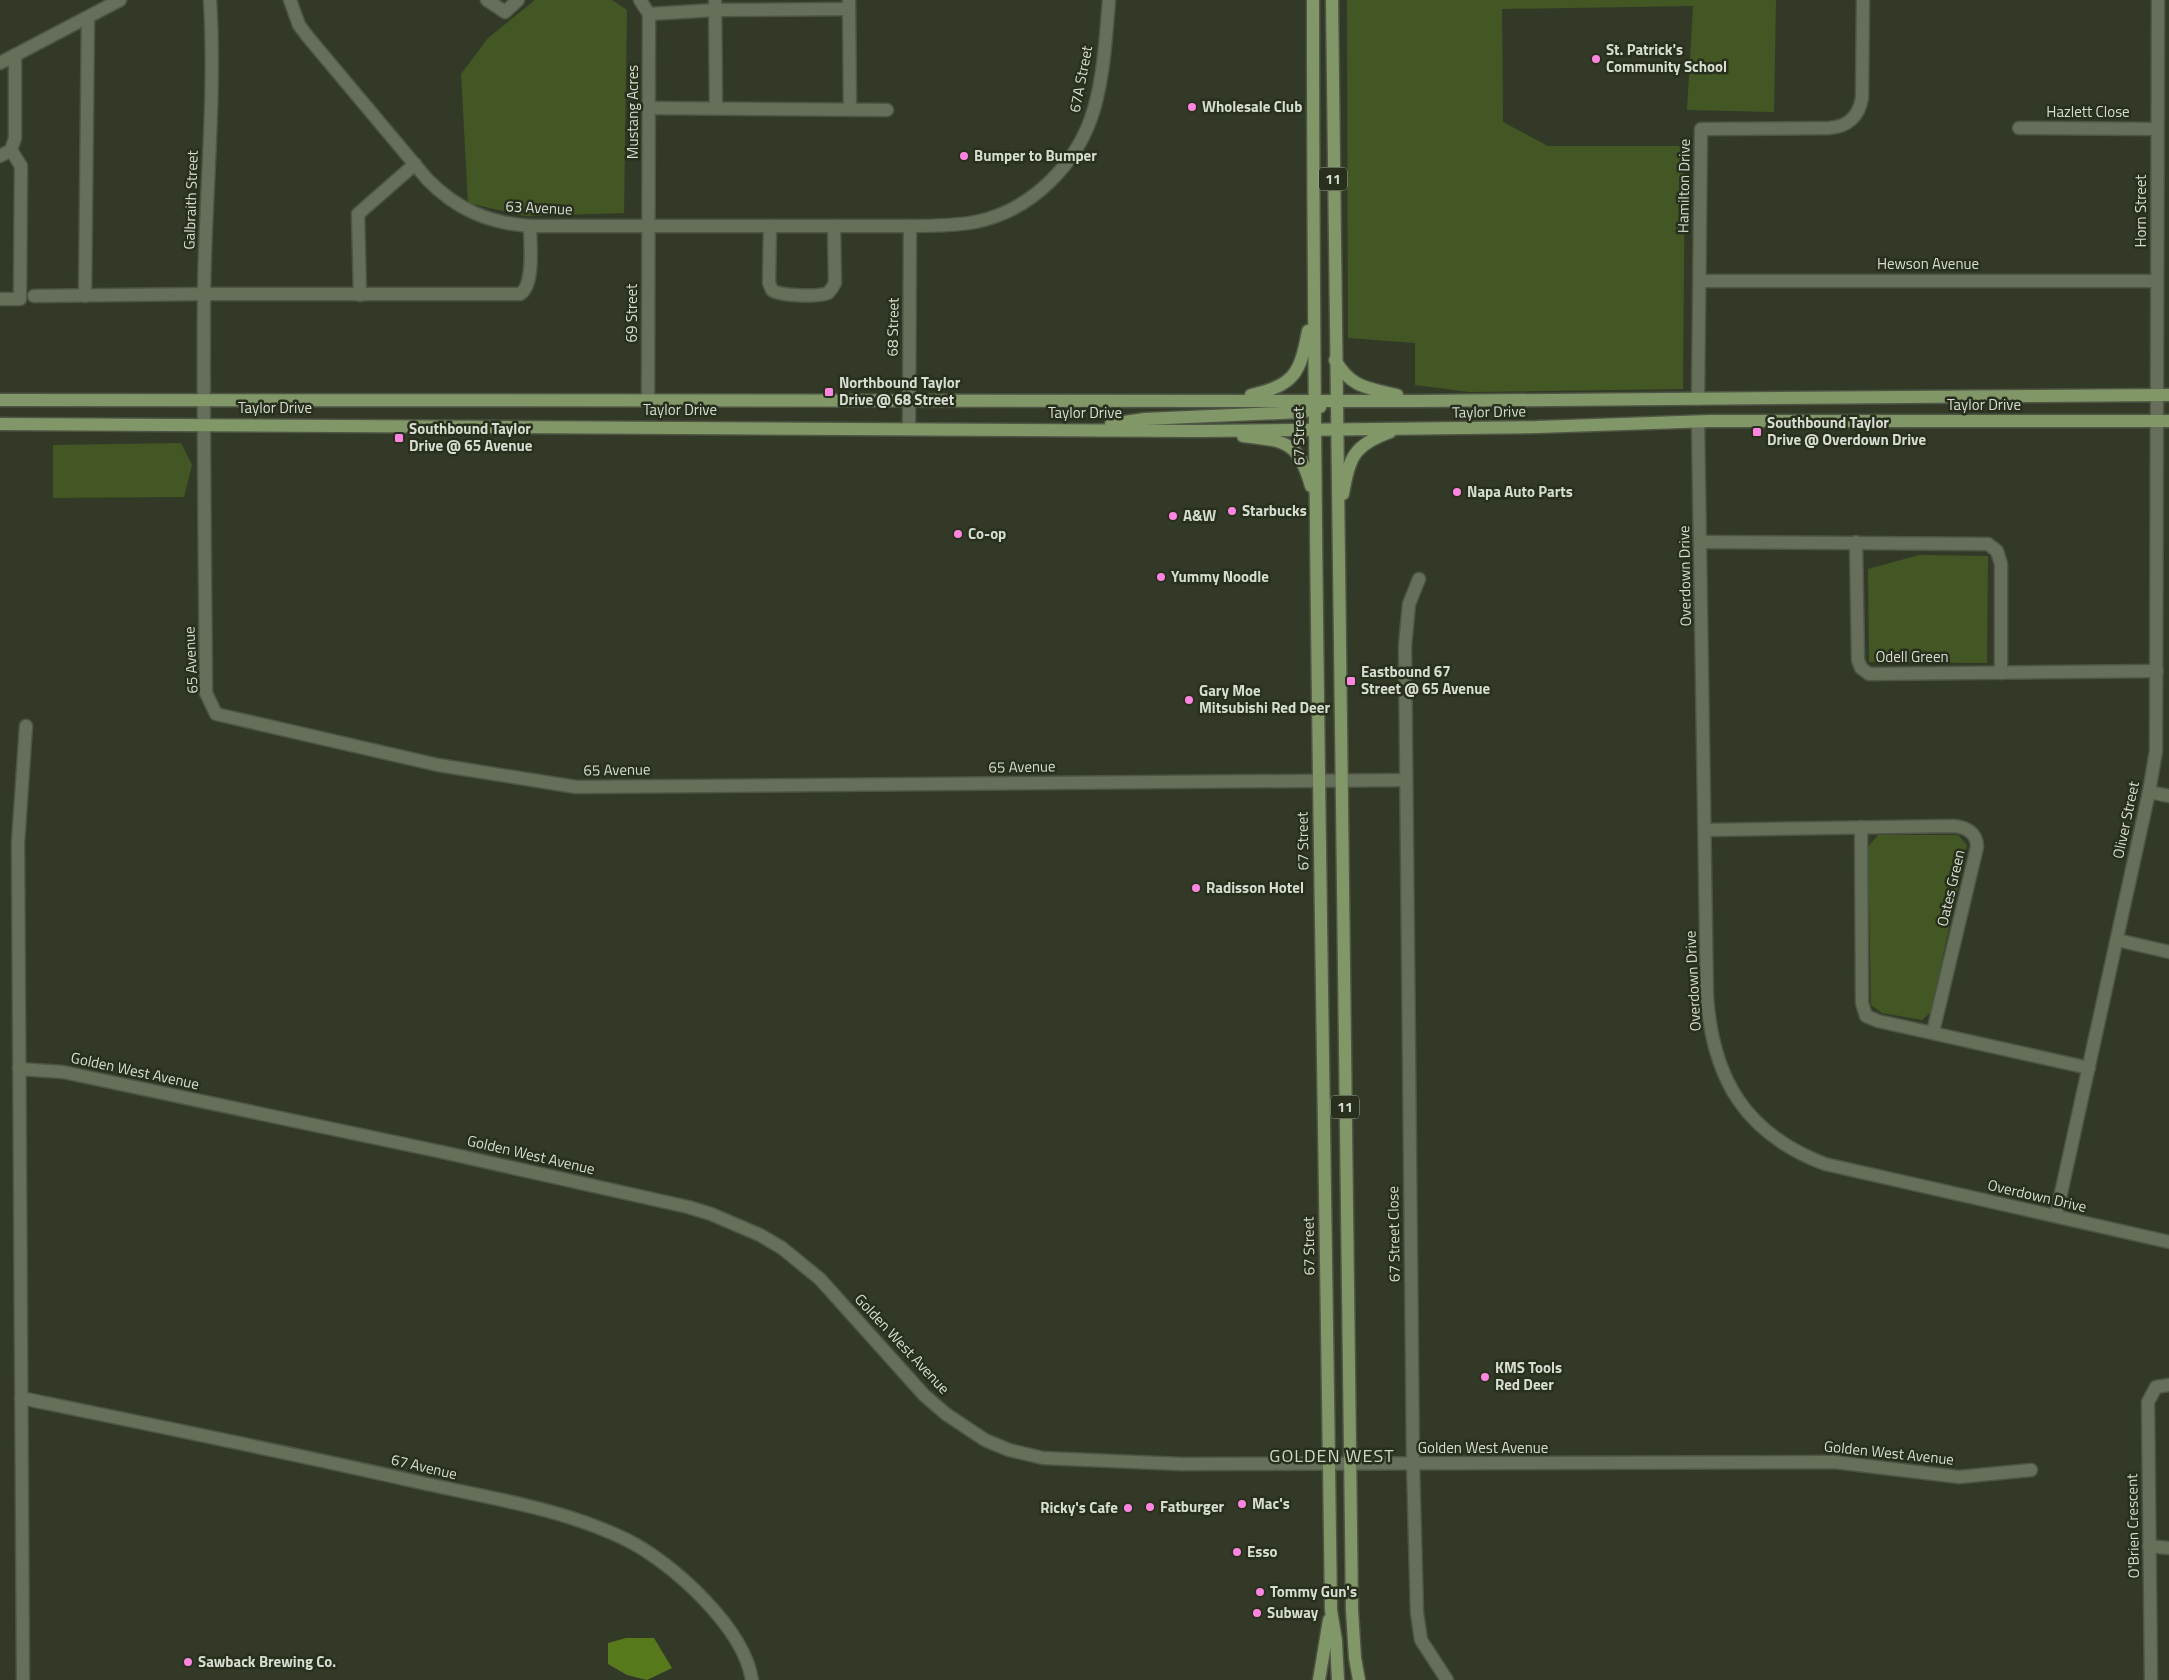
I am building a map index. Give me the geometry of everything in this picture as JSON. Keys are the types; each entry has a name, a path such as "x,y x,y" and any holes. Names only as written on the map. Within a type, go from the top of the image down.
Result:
{"main road":[{"name":"67 Street","path":"1313,0 1313,306 1318,780 1331,1610 1336,1640 1338,1680"},
{"name":"11","path":"1332,0 1350,1463 1353,1635 1359,1680"},
{"path":"1229,400 1262,392 1286,383 1300,364 1313,306"},
{"path":"1335,359 1346,377 1353,382 1416,401"},
{"name":"Taylor Drive","path":"1336,399 1416,401 2163,395"},
{"path":"1086,430 1118,422 1145,419 1302,412 1314,404 1336,399"},
{"name":"Taylor Drive","path":"0,400 1229,400 1314,404"},
{"name":"Taylor Drive","path":"0,424 909,427 1198,431 1400,429 1698,422 2163,421"},
{"path":"1338,533 1346,476 1356,450 1370,439 1400,429"},
{"path":"1198,431 1271,440 1294,449 1306,471 1316,506"},
{"path":"1319,1680 1331,1610"}],"street":[{"path":"0,63 120,0"},
{"name":"Galbraith Street","path":"204,401 204,294 213,69 210,0"},
{"name":"63 Avenue","path":"290,0 299,24 308,36 415,164 441,193 474,215 512,225 530,226 910,226"},
{"path":"488,0 505,12 518,0"},
{"path":"640,0 649,14 715,5 849,5 850,110"},
{"name":"67A Street","path":"910,226 958,224 994,216 1030,198 1063,168 1085,132 1094,108 1103,61 1109,0"},
{"name":"Hamilton Drive","path":"1698,399 1701,128 1829,128 1840,126 1852,120 1859,110 1862,98 1863,0"},
{"name":"Horn Street","path":"2158,0 2157,128 2163,168 2157,281 2163,421"},
{"path":"715,5 716,108"},
{"name":"Mustang Acres","path":"649,14 649,226"},
{"path":"85,296 88,17"},
{"path":"0,299 20,299 21,166 5,153 15,138 15,55"},
{"path":"649,108 887,110"},
{"name":"Hazlett Close","path":"2019,128 2157,128"},
{"path":"360,295 358,214 415,164"},
{"path":"34,296 520,294 528,286 530,278 530,226"},
{"name":"69 Street","path":"648,401 649,226"},
{"path":"770,226 769,283 772,290 780,295 824,294 832,288 835,283 834,226"},
{"name":"68 Street","path":"909,427 910,226"},
{"name":"Hewson Avenue","path":"1700,281 2157,281"},
{"name":"65 Avenue","path":"204,401 206,693 216,714 438,765 576,787 1341,780"},
{"name":"Oliver Street","path":"2056,1216 2149,792 2157,733 2157,671 2163,557 2163,421"},
{"name":"Overdown Drive","path":"1698,422 1708,1022 1712,1042 1729,1087 1752,1119 1778,1142 1825,1164 2169,1242"},
{"path":"1700,542 1984,543 1994,548 2001,564 2001,673"},
{"name":"Odell Green","path":"1856,542 1858,654 1859,664 1864,672 1874,676 2157,671"},
{"name":"67 Street Close","path":"1419,579 1409,604 1406,622 1405,780 1413,1464 1417,1623 1421,1640 1447,1680"},
{"path":"23,1680 18,843 26,726"},
{"path":"1341,780 1405,780"},
{"path":"2149,792 2169,796"},
{"name":"Oates Green","path":"1706,830 1958,826 1969,830 1977,842 1933,1032"},
{"path":"1861,827 1862,1003 1864,1013 1878,1021 2089,1068"},
{"path":"2117,940 2169,952"},
{"name":"Golden West Avenue","path":"19,1069 63,1072 442,1152 711,1214 760,1235 802,1263 820,1279 924,1395 957,1423 985,1440 1026,1455 1068,1461 1413,1464 1834,1462 1959,1476 2031,1470"},
{"name":"O'Brien Crescent","path":"2151,1680 2148,1402 2156,1386 2169,1385"},
{"name":"67 Avenue","path":"21,1398 315,1459 547,1511 591,1525 628,1541 678,1574 734,1634 747,1661 752,1680"},
{"path":"2149,1546 2169,1548"}],"shaded area":[{"path":"535,0 612,0 627,10 624,213 526,216 468,203 461,74 488,38"},
{"path":"1347,0 1776,0 1774,112 1687,110 1693,6 1502,9 1503,122 1548,146 1685,146 1683,389 1469,392 1415,385 1415,343 1348,338"},
{"path":"181,443 192,465 184,497 53,498 53,445"},
{"path":"1919,555 1988,556 1987,663 1869,662 1868,569"},
{"path":"1878,835 1958,835 1967,845 1931,1012 1922,1020 1882,1013 1871,1005 1868,847"},
{"path":"626,1638 654,1638 672,1668 647,1680 627,1675 608,1664 608,1643"}],"place":[{"name":"St. Patrick's Community School","path":"1596,59"},
{"name":"Wholesale Club","path":"1192,107"},
{"name":"Bumper to Bumper","path":"964,156"},
{"name":"Northbound Taylor Drive @ 68 Street","path":"829,392"},
{"name":"Southbound Taylor Drive @ Overdown Drive","path":"1757,432"},
{"name":"Southbound Taylor Drive @ 65 Avenue","path":"399,438"},
{"name":"Napa Auto Parts","path":"1457,492"},
{"name":"Starbucks","path":"1232,511"},
{"name":"A&W","path":"1173,516"},
{"name":"Co-op","path":"958,534"},
{"name":"Yummy Noodle","path":"1161,577"},
{"name":"Eastbound 67 Street @ 65 Avenue","path":"1351,681"},
{"name":"Gary Moe Mitsubishi Red Deer","path":"1189,700"},
{"name":"Radisson Hotel","path":"1196,888"},
{"name":"KMS Tools Red Deer","path":"1485,1377"},
{"name":"Mac's","path":"1242,1504"},
{"name":"Fatburger","path":"1150,1507"},
{"name":"Ricky's Cafe","path":"1128,1508"},
{"name":"Esso","path":"1237,1552"},
{"name":"Tommy Gun's","path":"1260,1592"},
{"name":"Subway","path":"1257,1613"},
{"name":"Sawback Brewing Co.","path":"188,1662"}],"district":[{"name":"GOLDEN WEST","path":"1332,1456"}]}
